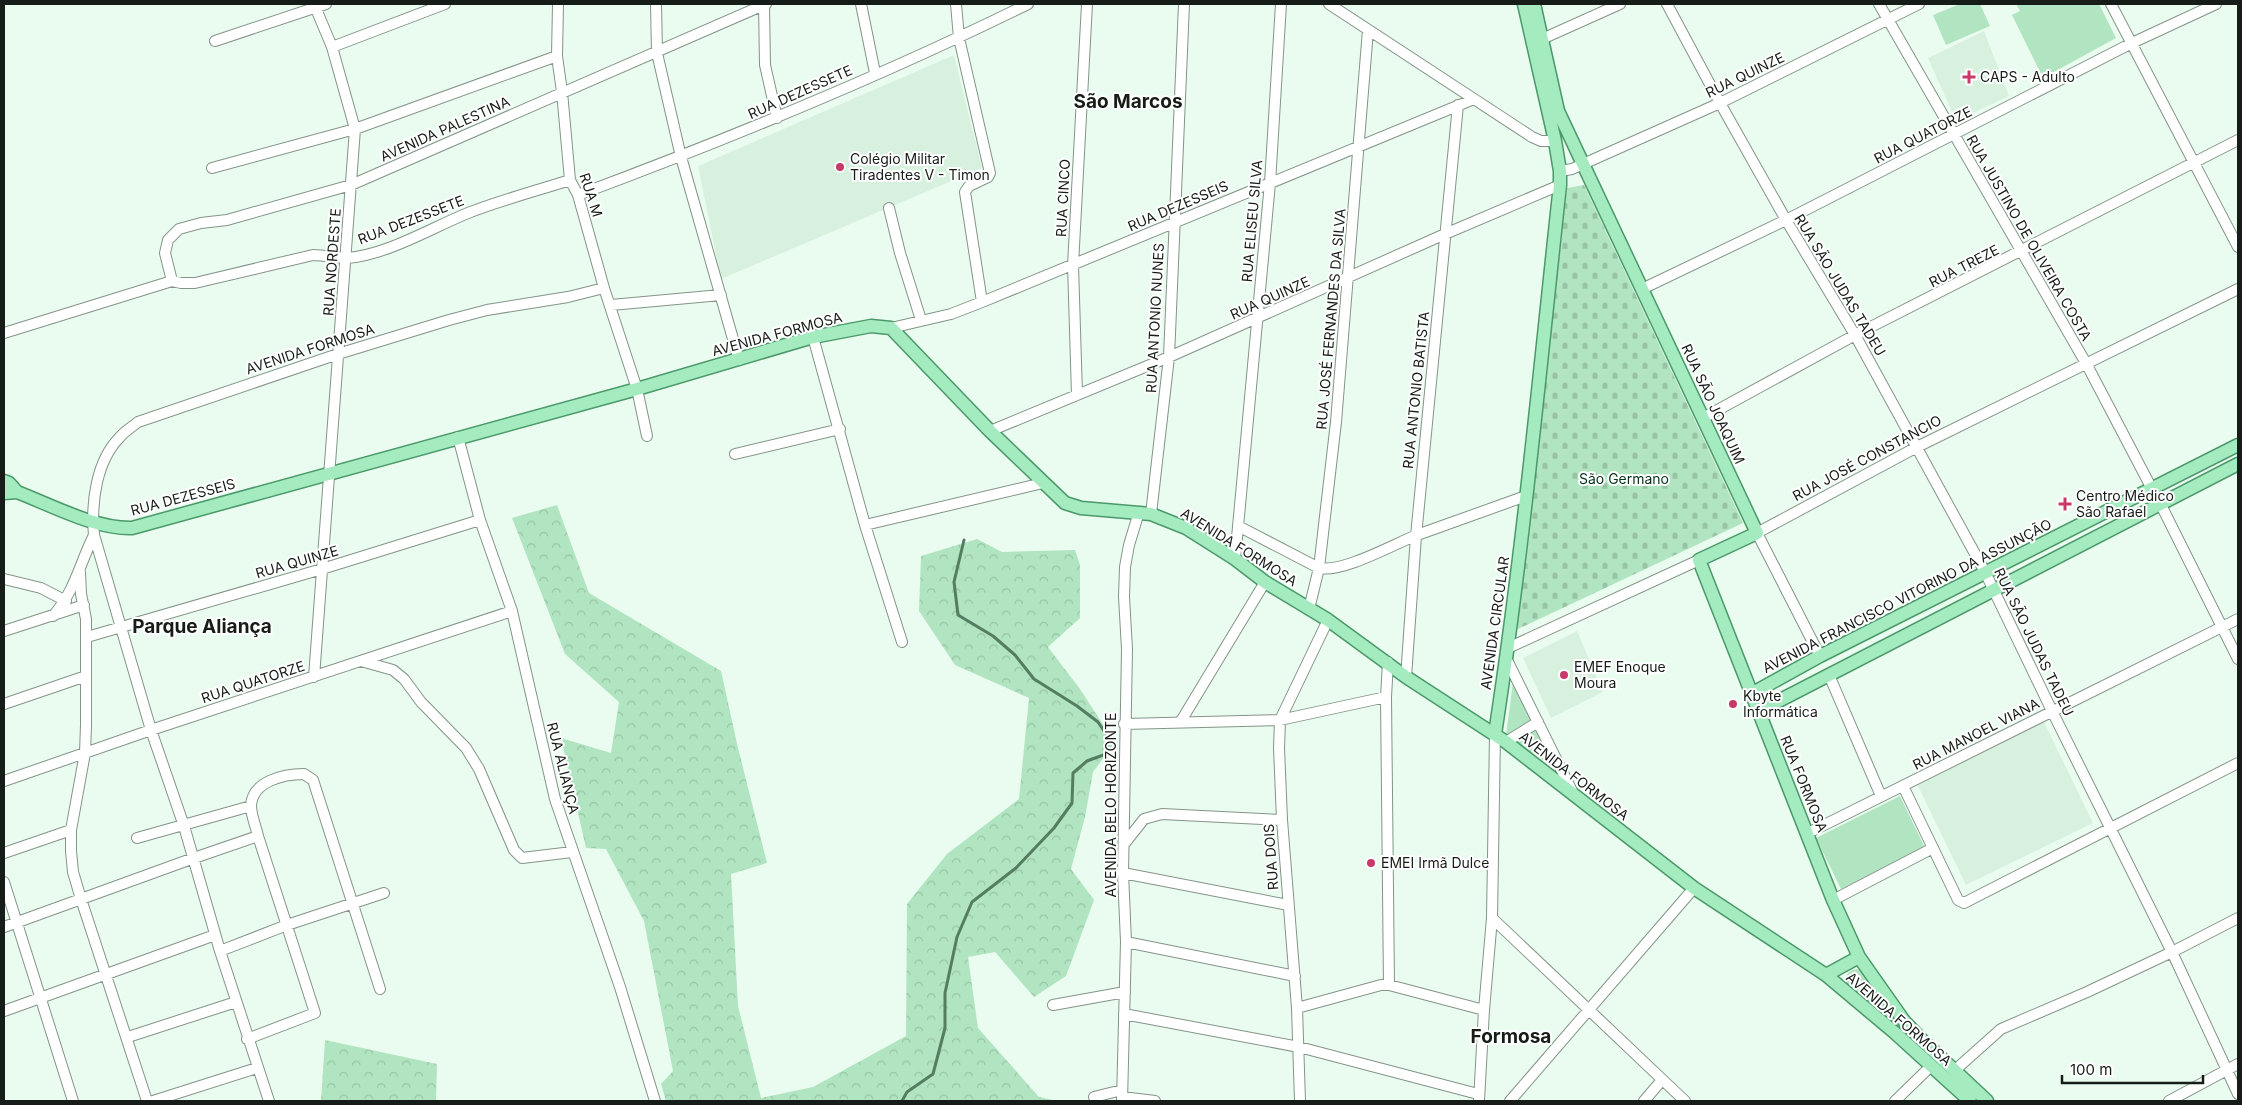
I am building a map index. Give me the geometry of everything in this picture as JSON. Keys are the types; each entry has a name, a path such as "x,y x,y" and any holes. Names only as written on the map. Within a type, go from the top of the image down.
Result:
{"main road":[{"name":"AVENIDA CIRCULAR","path":"1495,734 1526,496 1560,185 1560,172 1555,142 1524,4"},
{"name":"RUA SÃO JOAQUIM","path":"1534,4 1558,111 1581,164 1757,533"},
{"name":"AVENIDA FORMOSA","path":"330,472 740,360 813,338 871,326 891,328 1042,484 1059,499 1073,506 1145,513 1186,528 1235,559 1265,582 1328,620 1406,677 1506,742 1694,888 1826,975 1894,1032 1970,1101"},
{"name":"AVENIDA FRANCISCO VITORINO DA ASSUNÇÃO","path":"1751,694 1820,656 2238,446"},
{"path":"1759,711 2238,464"},
{"name":"RUA DEZESSEIS","path":"4,481 9,482 10,492 93,521 125,528 143,526 330,472"},
{"name":"RUA JOSÉ CONSTANCIO","path":"1699,560 1757,533"},
{"name":"RUA FORMOSA","path":"1699,560 1848,936"},
{"name":"AVENIDA FORMOSA","path":"1848,936 1859,957 1904,1021 1954,1071 1988,1101"},
{"path":"1826,975 1859,957"},
{"path":"1894,1032 1904,1021"}],"street":[{"path":"214,41 315,6 326,4"},
{"path":"332,46 445,4"},
{"name":"RUA M","path":"558,4 557,56 570,180 578,195 604,288 637,388 647,436"},
{"path":"656,4 657,53 681,157 740,360"},
{"path":"765,4 765,65 777,118"},
{"name":"AVENIDA PALESTINA","path":"172,281 164,253 168,240 179,229 200,223 227,220 351,185 562,92 657,53 765,4"},
{"path":"861,4 875,73"},
{"path":"956,4 959,38 990,173 988,177 969,186 965,192 982,302"},
{"name":"RUA DEZESSETE","path":"578,195 681,157 777,118 875,73 959,38 1028,4"},
{"name":"RUA CINCO","path":"1077,395 1073,265 1087,4"},
{"name":"RUA ANTONIO NUNES","path":"1145,513 1169,358 1184,4"},
{"name":"RUA ELISEU SILVA","path":"1235,559 1270,184 1281,4"},
{"path":"1328,4 1532,137 1541,141 1555,142"},
{"path":"1542,39 1620,4"},
{"name":"RUA SÃO JUDAS TADEU","path":"1667,4 1786,220 1855,335 1985,572 2172,952 2238,1094"},
{"name":"RUA JUSTINO DE OLIVEIRA COSTA","path":"1879,4 2087,365 2152,489"},
{"name":"RUA QUINZE","path":"1581,164 1720,103 1919,4"},
{"path":"2111,4 2238,247"},
{"name":"RUA QUATORZE","path":"1642,289 1786,220 2132,43 2216,4"},
{"name":"RUA NORDESTE","path":"314,677 354,129 332,46 315,6"},
{"name":"RUA JOSÉ FERNANDES DA SILVA","path":"1309,609 1320,568 1336,422 1368,30"},
{"path":"212,168 354,129 557,56"},
{"name":"RUA DEZESSEIS","path":"891,328 951,314 982,302 1175,224 1360,145 1474,99"},
{"name":"RUA ANTONIO BATISTA","path":"1406,677 1416,536 1458,105"},
{"name":"RUA TREZE","path":"1703,418 1855,335 2238,140"},
{"path":"1560,172 1581,164"},
{"name":"RUA DEZESSETE","path":"172,281 195,283 313,256 331,255 346,258 389,247 469,212 570,180"},
{"name":"RUA QUINZE","path":"990,431 1169,358 1445,234 1560,185"},
{"path":"888,208 921,320"},
{"path":"4,333 172,281"},
{"name":"AVENIDA FORMOSA","path":"268,1101 215,935 184,826 151,730 94,535 93,521 96,490 102,463 119,438 138,422 338,354 487,310 568,297 604,288"},
{"name":"RUA JOSÉ CONSTANCIO","path":"1757,533 1917,447 2087,365 2238,289"},
{"path":"611,305 721,295"},
{"path":"813,338 840,428 865,525 902,642"},
{"path":"735,454 840,428"},
{"name":"RUA ALIANÇA","path":"458,437 480,520 512,611 554,799 620,987 655,1101"},
{"path":"865,525 1042,484"},
{"path":"1238,526 1320,568 1329,569 1344,566 1416,536 1526,496"},
{"path":"2160,504 2238,659"},
{"name":"AVENIDA BELO HORIZONTE","path":"1122,1096 1126,942 1123,874 1125,843 1125,567 1129,545 1145,513"},
{"name":"RUA QUINZE","path":"87,637 322,569 480,520"},
{"name":"RUA SÃO JOAQUIM","path":"1757,533 1820,656"},
{"path":"53,616 66,601 80,572 83,557 94,535"},
{"name":"RUA JOSÉ CONSTANCIO","path":"1507,653 1699,560"},
{"path":"80,572 87,637 85,753 71,830 73,872 105,974 128,1037 147,1101"},
{"path":"4,579 42,588 66,601"},
{"path":"1181,721 1265,582"},
{"path":"4,631 84,605"},
{"name":"RUA QUATORZE","path":"4,781 151,730 512,611"},
{"name":"RUA DOIS","path":"1300,1101 1295,976 1282,820 1279,748 1280,720 1328,620"},
{"name":"RUA MANOEL VIANA","path":"1808,832 2238,620"},
{"path":"1507,653 1573,793"},
{"path":"360,661 393,670 404,679 421,702 466,748 479,769 514,850 522,858 572,852"},
{"path":"1388,662 1386,697 1388,985"},
{"path":"1828,675 1881,796"},
{"path":"4,704 86,676"},
{"path":"1124,724 1181,721 1280,720 1386,697"},
{"path":"1506,742 1538,722"},
{"name":"AVENIDA CIRCULAR","path":"1479,1097 1492,918 1495,734"},
{"path":"1903,786 1958,900 1962,903 1967,903 2238,763"},
{"path":"247,1039 315,1013 258,836 251,806 256,790 276,777 304,774 313,780 380,989"},
{"path":"137,838 251,806"},
{"path":"1125,843 1144,819 1162,814 1282,820"},
{"path":"4,853 71,830"},
{"path":"4,927 258,836"},
{"path":"1833,900 1933,848"},
{"path":"1123,874 1288,905"},
{"path":"4,882 72,1101"},
{"path":"1510,1101 1694,888"},
{"path":"220,951 287,925 384,893"},
{"path":"1492,918 1685,1101"},
{"path":"1954,1071 2001,1029 2087,992 2238,918"},
{"path":"4,1011 215,935"},
{"path":"1126,942 1295,976"},
{"path":"1297,1008 1344,994 1388,985 1484,1010"},
{"path":"1053,1006 1125,992"},
{"path":"128,1037 236,1002"},
{"path":"1124,1014 1299,1047 1479,1097"},
{"path":"2169,1101 2238,1064"},
{"path":"1895,1101 1930,1066"},
{"path":"154,1101 257,1068"},
{"path":"1644,1101 1662,1080"},
{"path":"1094,1097 1122,1096 1155,1101"}],"shaded area":[{"name":"CAPS - Adulto","path":"1984,31 2009,96 1956,121 1928,58"},
{"name":"Colégio Militar Tiradentes V - Timon","path":"954,55 982,168 721,279 698,166"},
{"name":"EMEF Enoque Moura","path":"1577,631 1603,692 1551,718 1523,658"},
{"path":"2044,722 2093,823 1966,885 1917,784"}],"green space":[{"path":"1960,4 1980,4 1990,26 1946,45 1933,15"},
{"path":"2016,4 2099,4 2116,38 2043,78 2012,15 2020,11"},
{"name":"São Germano","path":"1584,185 1743,523 1516,630 1567,188"},
{"path":"557,505 589,593 721,671 767,863 731,874 738,1006 761,1098 813,1087 906,1036 907,904 947,854 1019,799 1029,698 955,665 919,611 921,556 977,539 1002,552 1075,550 1080,565 1080,618 1048,647 1080,689 1115,743 1093,772 1085,817 1071,869 1094,900 1066,976 1034,997 995,952 968,957 978,1028 1039,1097 1057,1101 666,1101 661,1084 673,1071 644,921 606,849 586,848 561,738 611,753 619,702 565,654 512,518"},
{"path":"1513,682 1554,768 1506,735"},
{"path":"1900,796 1925,848 1841,889 1816,838"},
{"path":"1857,969 1862,971 1897,1021 1894,1024 1847,987 1847,975 1849,972"},
{"path":"325,1040 437,1064 436,1101 321,1101"}],"waterway":[{"path":"902,1101 907,1092 933,1074 945,1028 945,993 957,937 972,902 1016,868 1054,828 1072,803 1073,773 1087,761 1106,754 1108,737 1098,722 1077,706 1034,679 1015,655 993,636 958,615 954,582 964,540"}],"place":[{"name":"CAPS - Adulto","path":"1969,77"},
{"name":"Colégio Militar Tiradentes V - Timon","path":"840,167"},
{"name":"Centro Médico São Rafael","path":"2065,504"},
{"name":"EMEF Enoque Moura","path":"1564,675"},
{"name":"Kbyte Informática","path":"1733,704"},
{"name":"EMEI Irmã Dulce","path":"1371,863"}],"district":[{"name":"São Marcos","path":"1128,101"},
{"name":"Parque Aliança","path":"202,626"},
{"name":"Formosa","path":"1511,1036"}]}
